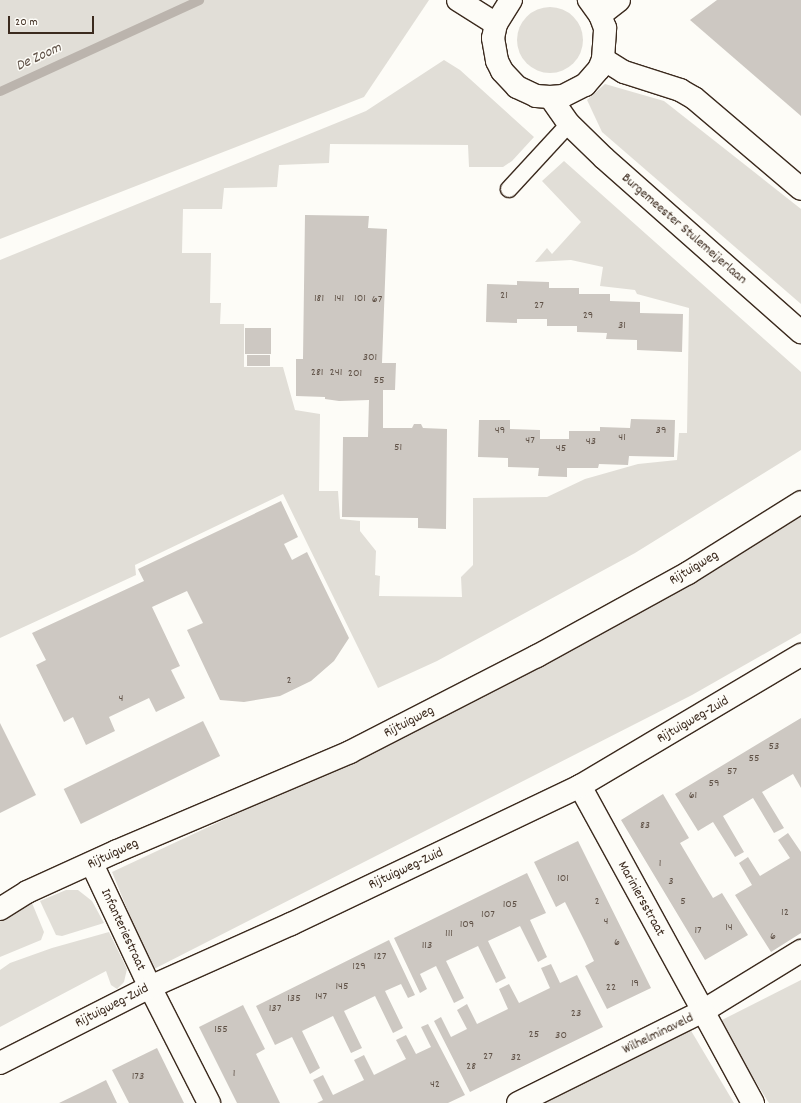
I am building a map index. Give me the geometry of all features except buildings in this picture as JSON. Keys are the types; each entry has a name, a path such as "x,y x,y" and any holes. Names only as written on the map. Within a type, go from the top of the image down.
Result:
{"street":[{"path":"458,0 496,24"},
{"path":"511,0 496,24 494,50 502,71 517,87 536,96 550,97 563,96 585,85 599,69 603,59 606,39 594,8 619,0"},
{"path":"603,59 624,72 680,90 694,98 801,189"},
{"name":"Burgemeester Stulemeijerlaan","path":"550,97 569,124 604,158 801,332"},
{"name":"Rijtuigweg","path":"0,909 27,892 92,864 117,851 350,752 537,656 654,592 801,502"},
{"name":"Rijtuigweg-Zuid","path":"0,1063 150,987 291,924 580,786 801,655"},
{"name":"Mariniersstraat","path":"580,786 703,1011"},
{"name":"Infanteriestraat","path":"92,864 150,987 209,1103"},
{"path":"703,1011 801,951"},
{"name":"Wilhelminaveld","path":"518,1103 703,1011 753,1103"}],"lane":[{"path":"509,189 569,124"}],"shaded area":[{"path":"0,0 429,0 364,97 0,239"},
{"path":"543,7 557,7 569,12 578,21 583,33 581,53 574,64 557,73 543,73 531,68 522,59 517,47 517,33 522,21 531,12"},
{"path":"444,60 460,70 534,137 512,161 503,167 469,167 468,145 330,144 329,163 279,165 277,187 224,188 222,209 183,209 182,253 211,253 210,303 221,303 220,324 244,324 244,367 283,367 295,410 320,414 319,491 338,491 340,519 360,521 360,531 376,551 375,575 380,576 379,596 462,597 461,577 473,565 473,498 547,497 585,479 638,464 677,460 679,433 687,433 689,308 637,294 635,290 600,286 603,267 571,260 535,262 547,248 552,254 581,222 542,181 564,161 801,372 801,450 635,553 437,661 378,688 283,494 135,565 136,575 0,638 0,260 366,111"},
{"path":"605,84 664,101 801,209 801,304 602,132 587,100"},
{"path":"801,514 801,633 692,695 152,970 112,872 277,795"},
{"path":"66,890 78,890 92,901 104,923 62,936 56,935 40,901"},
{"path":"32,903 44,932 41,940 0,957 0,919"},
{"path":"109,932 127,969 124,982 117,989 111,985 106,971 0,1027 0,970 10,963 52,948"},
{"path":"801,980 801,1103 769,1103 718,1022"},
{"path":"690,1029 734,1103 539,1103"}],"waterway":[{"name":"De Zoom","path":"0,91 199,0"}]}
